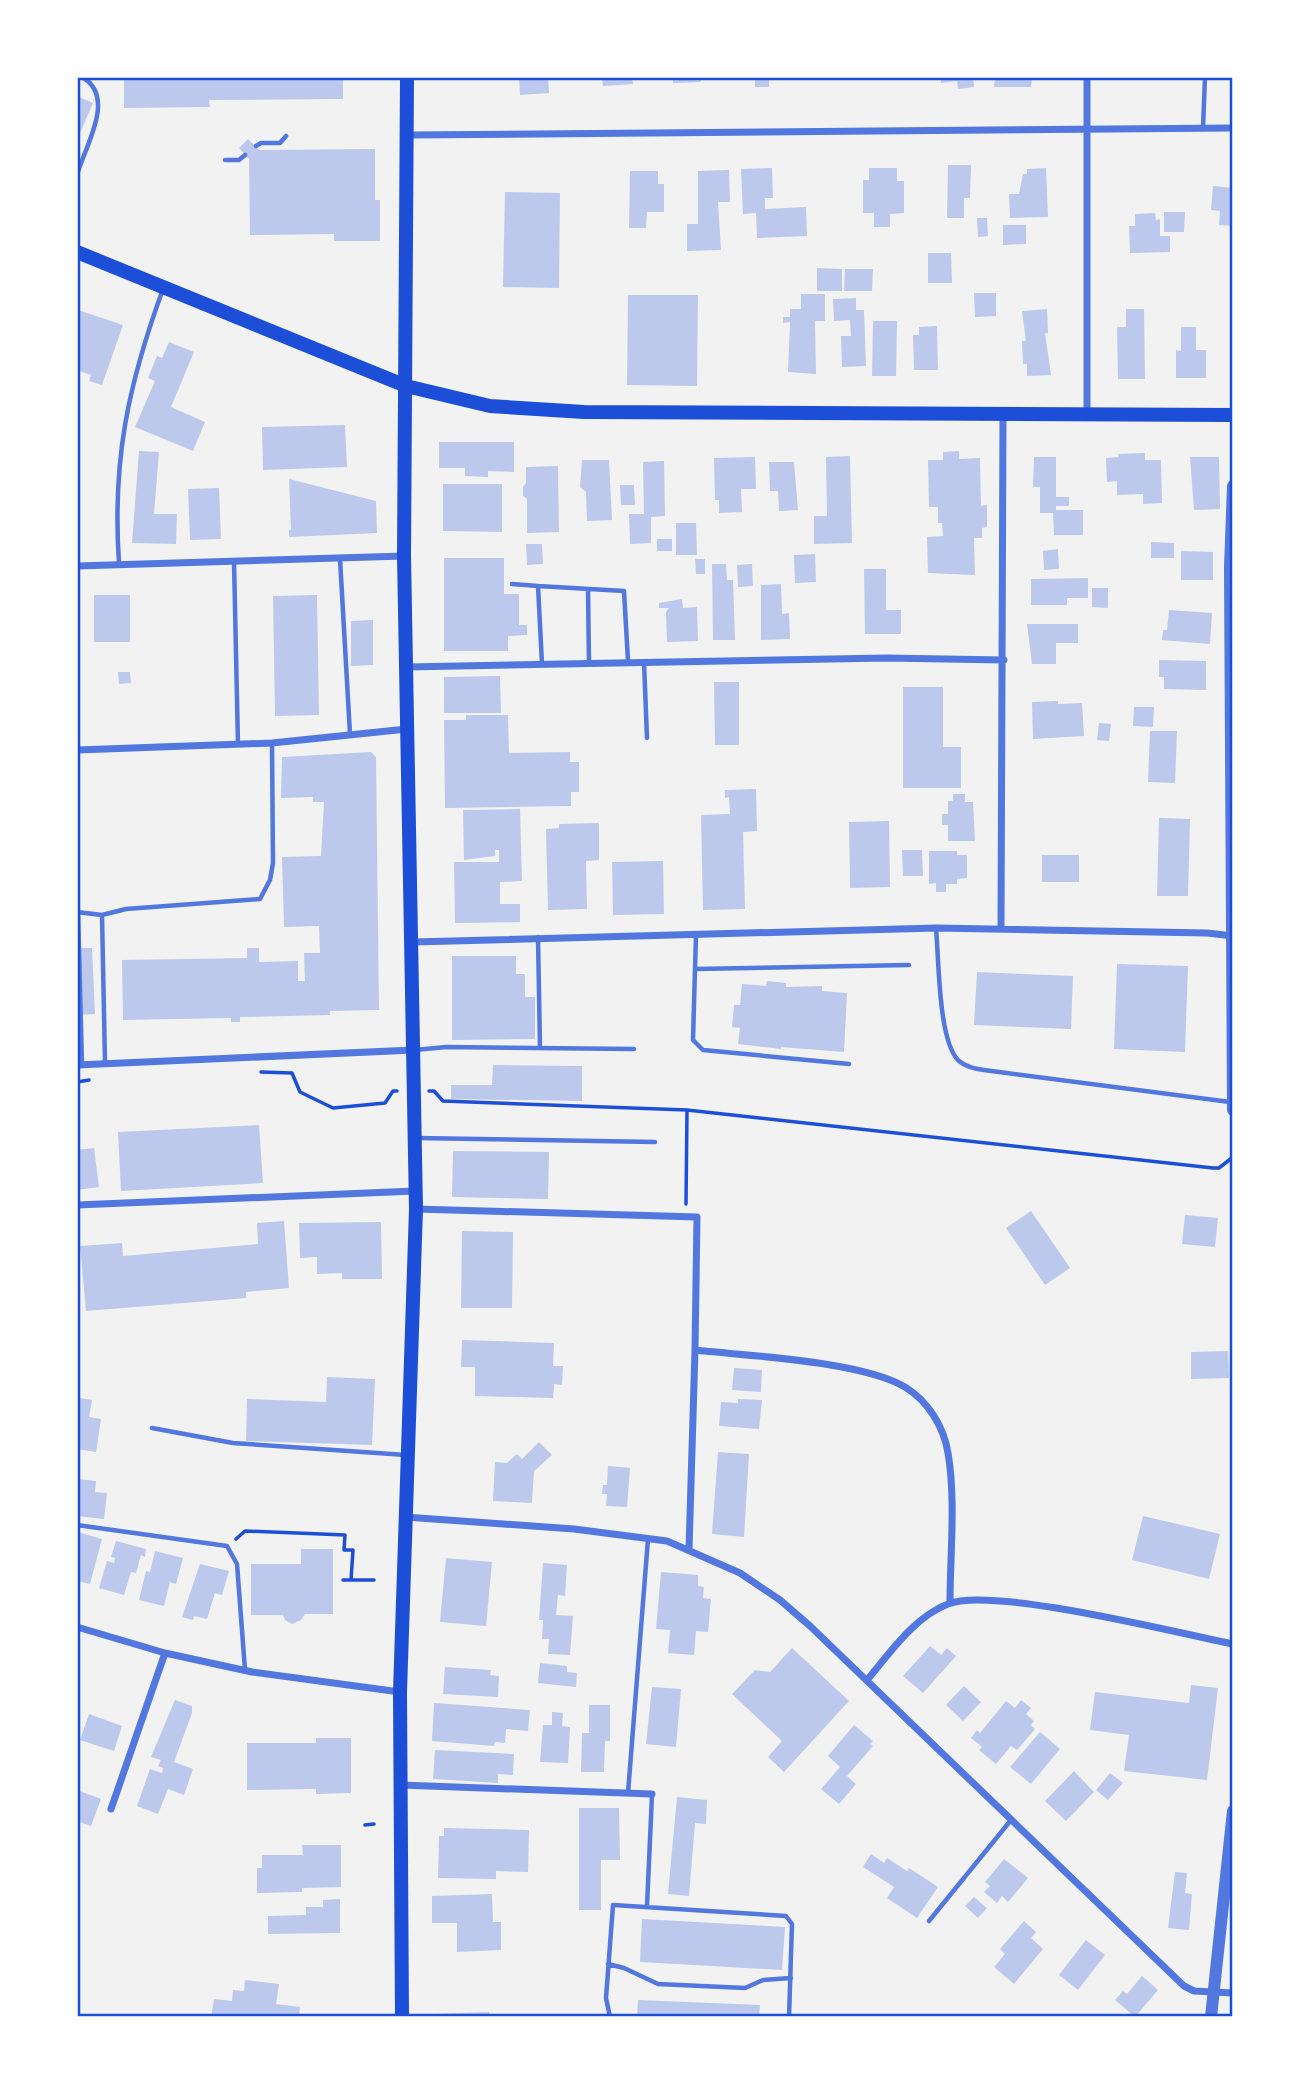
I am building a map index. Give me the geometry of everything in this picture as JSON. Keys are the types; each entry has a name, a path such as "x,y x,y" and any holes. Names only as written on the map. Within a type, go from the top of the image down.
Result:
{"main road":[{"path":"402,2017 400,1692 416,1209 404,556 407,77"},
{"path":"77,252 406,386 490,406 584,412 1233,415"}],"street":[{"path":"1087,77 1087,414"},
{"path":"408,135 1233,128"},
{"path":"1001,928 1003,414"},
{"path":"1233,486 1230,567 1233,1110"},
{"path":"77,566 404,556"},
{"path":"407,667 886,657 1003,660"},
{"path":"77,750 272,743 408,729"},
{"path":"413,942 936,928 1232,936"},
{"path":"80,1064 414,1050"},
{"path":"77,1205 415,1191"},
{"path":"416,1209 697,1217 689,1549"},
{"path":"695,1350 865,1372 906,1388 919,1399 942,1430 948,1452 950,1603"},
{"path":"405,1517 648,1538 689,1549 740,1573 780,1600 867,1680 1184,1986 1194,1991 1233,1993"},
{"path":"867,1680 931,1613 950,1603 970,1599 1018,1603 1233,1644"},
{"path":"77,1627 166,1653 245,1670 400,1692"},
{"path":"111,1809 166,1653"},
{"path":"400,1785 652,1794"},
{"path":"1210,2017 1233,1811"}],"lane":[{"path":"77,175 99,109 94,87 82,77"},
{"path":"1203,128 1205,77"},
{"path":"256,146 261,143 280,143 285,136"},
{"path":"225,160 239,160 245,155"},
{"path":"119,563 117,530 122,430 131,384 163,289"},
{"path":"341,558 350,734"},
{"path":"233,560 238,745"},
{"path":"512,584 624,591 628,661"},
{"path":"538,586 542,664"},
{"path":"588,589 589,662"},
{"path":"644,661 647,738"},
{"path":"80,1064 77,912 102,915 126,909 260,899 266,892 273,863 272,743"},
{"path":"102,915 105,1062"},
{"path":"936,928 946,1032 951,1051 959,1061 985,1070 1233,1102"},
{"path":"696,935 693,1040 697,1046 703,1050 849,1064"},
{"path":"538,937 540,1048"},
{"path":"695,969 909,965"},
{"path":"414,1050 634,1049"},
{"path":"415,1138 655,1142"},
{"path":"152,1428 233,1443 407,1455"},
{"path":"77,1525 227,1546 237,1564 246,1653 245,1670"},
{"path":"628,1793 648,1538"},
{"path":"647,1906 652,1794"},
{"path":"929,1921 1012,1820"},
{"path":"610,2017 606,1998 613,1905 786,1916 792,1924 789,2017"},
{"path":"608,1964 624,1968 658,1984 745,1988 763,1980 791,1978"}],"path":[{"path":"259,1072 292,1073 300,1092 332,1108 385,1103"},
{"path":"443,1101 687,1110 1219,1168 1233,1157"},
{"path":"686,1216 687,1110"},
{"path":"245,1531 345,1535 344,1550 353,1550 351,1580"},
{"path":"343,1580 374,1580"},
{"path":"365,1825 374,1824"}],"building":[{"path":"124,77 343,77 343,99 209,100 210,107 124,108"},
{"path":"519,77 548,77 549,93 520,95"},
{"path":"602,77 632,77 633,84 603,86"},
{"path":"673,77 701,77 701,82 673,83"},
{"path":"745,77 769,77 769,87 755,87 755,80 745,80"},
{"path":"941,77 973,77 974,87 958,89 957,81 941,83"},
{"path":"995,77 1032,77 1031,87 994,87"},
{"path":"77,96 93,103 77,140"},
{"path":"248,139 259,150 375,149 375,200 380,200 380,241 334,241 334,234 250,235 249,159 239,148"},
{"path":"948,165 971,165 970,198 964,198 964,218 947,218"},
{"path":"772,168 773,198 765,198 765,209 806,207 807,236 757,238 756,213 743,214 741,169"},
{"path":"869,168 897,168 897,181 904,181 904,213 890,214 890,227 874,227 874,213 863,213 863,180 869,180"},
{"path":"1046,168 1048,217 1010,218 1009,194 1019,194 1023,174 1027,174 1027,169"},
{"path":"729,170 730,202 718,202 721,250 687,251 687,224 698,224 698,171"},
{"path":"630,171 658,171 658,184 664,184 664,212 647,212 646,228 629,228"},
{"path":"1213,186 1233,188 1233,226 1219,225 1220,211 1211,210"},
{"path":"505,192 560,193 559,288 503,287"},
{"path":"1164,212 1185,212 1184,232 1164,232"},
{"path":"1155,213 1156,220 1160,219 1160,236 1170,236 1170,252 1130,253 1129,226 1135,226 1135,214"},
{"path":"977,218 987,218 988,236 978,237"},
{"path":"1003,225 1026,225 1026,244 1003,245"},
{"path":"928,253 951,253 952,283 928,283"},
{"path":"817,268 842,269 842,291 817,291"},
{"path":"845,269 873,269 872,291 844,291"},
{"path":"974,293 996,293 996,316 975,317"},
{"path":"801,294 825,294 825,321 815,321 816,374 788,372 790,322 783,323 783,317 790,317 790,309 801,309"},
{"path":"628,295 698,295 697,386 627,385"},
{"path":"856,298 856,310 864,310 866,366 842,367 841,336 851,336 850,320 834,321 833,299"},
{"path":"1047,309 1048,333 1045,333 1051,375 1027,376 1027,364 1023,364 1022,341 1026,341 1022,311"},
{"path":"1126,309 1144,309 1145,379 1118,379 1117,327 1126,327"},
{"path":"78,310 123,325 102,385 89,381 91,375 77,370"},
{"path":"873,321 897,321 896,376 872,376"},
{"path":"937,326 938,370 914,370 913,335 919,335 919,327"},
{"path":"1181,327 1196,327 1196,350 1206,350 1206,378 1176,378 1176,350 1181,351"},
{"path":"169,342 194,352 171,407 205,422 193,451 135,427 155,381 148,378 157,356 162,358"},
{"path":"345,425 347,467 263,470 262,427"},
{"path":"439,442 514,442 514,472 488,471 488,477 465,476 465,468 439,468"},
{"path":"139,451 159,452 154,514 177,514 176,544 132,543"},
{"path":"959,451 959,459 980,458 981,506 987,505 987,527 982,528 982,538 974,538 975,575 928,573 927,537 943,536 942,523 938,523 938,507 929,507 928,460 943,460 943,452"},
{"path":"1145,453 1145,460 1161,460 1162,503 1143,504 1143,494 1117,495 1117,481 1107,482 1106,458 1119,457 1118,454"},
{"path":"850,456 852,543 814,544 814,516 827,516 826,457"},
{"path":"755,457 756,489 741,489 742,512 719,513 719,500 715,500 714,458"},
{"path":"1034,457 1056,457 1056,497 1069,497 1069,506 1056,506 1056,510 1083,510 1083,535 1054,535 1053,513 1040,513 1040,487 1033,487"},
{"path":"1190,457 1219,457 1220,509 1194,510"},
{"path":"582,460 609,460 612,520 587,521 586,492 580,487"},
{"path":"664,461 665,516 651,517 651,543 630,544 629,514 644,514 643,462"},
{"path":"769,462 794,462 798,510 779,511 778,491 770,491"},
{"path":"558,466 559,532 527,533 527,499 523,496 526,467"},
{"path":"289,479 376,501 377,533 289,537"},
{"path":"443,484 502,484 502,532 443,531"},
{"path":"620,485 634,485 635,505 621,505"},
{"path":"219,488 221,539 190,540 188,489"},
{"path":"676,523 696,523 697,555 676,555"},
{"path":"657,539 672,539 672,551 657,551"},
{"path":"1151,542 1174,543 1174,558 1151,558"},
{"path":"526,544 542,544 543,564 527,565"},
{"path":"1058,549 1059,569 1044,570 1043,551"},
{"path":"1181,551 1213,552 1213,580 1181,580"},
{"path":"815,554 816,582 795,583 794,555"},
{"path":"444,558 504,558 504,594 519,594 519,625 527,625 527,635 508,636 508,651 444,651"},
{"path":"695,559 705,559 705,574 696,574"},
{"path":"712,564 726,564 727,580 733,580 735,640 713,640"},
{"path":"752,564 753,586 738,587 737,565"},
{"path":"864,569 886,569 886,610 901,610 901,634 865,634"},
{"path":"1088,578 1088,598 1067,598 1067,605 1031,605 1031,579"},
{"path":"781,584 782,614 789,613 790,639 761,640 761,585"},
{"path":"1092,588 1108,588 1108,608 1092,607"},
{"path":"94,595 130,595 130,642 94,642"},
{"path":"317,595 319,715 275,716 273,596"},
{"path":"682,599 683,608 697,607 698,641 667,642 666,612 669,608 659,608 659,603"},
{"path":"1169,610 1212,613 1210,644 1162,640 1163,630 1167,630"},
{"path":"373,620 373,665 351,666 351,621"},
{"path":"1027,624 1078,624 1078,643 1056,643 1056,664 1032,664"},
{"path":"1159,660 1206,661 1206,690 1164,689 1164,677 1159,677"},
{"path":"118,672 130,672 131,683 119,684"},
{"path":"500,676 501,713 444,713 444,677"},
{"path":"714,682 739,682 739,745 715,745"},
{"path":"903,687 943,687 943,747 961,747 961,788 903,788"},
{"path":"1058,701 1058,704 1082,703 1084,736 1033,739 1032,702"},
{"path":"1134,707 1154,707 1153,727 1133,726"},
{"path":"466,715 508,715 509,753 570,752 570,762 579,762 579,792 571,792 571,806 445,808 444,720 466,720"},
{"path":"1099,723 1111,724 1109,741 1097,740"},
{"path":"1150,731 1177,731 1175,783 1148,782"},
{"path":"371,752 376,757 379,1010 330,1011 330,1015 240,1017 240,1022 231,1022 231,1018 123,1020 122,960 247,958 247,948 259,948 259,962 298,961 298,981 305,981 304,953 320,953 319,926 284,927 282,857 321,856 324,802 313,802 313,797 281,798 282,757"},
{"path":"756,789 757,831 743,832 745,909 703,910 701,815 730,814 729,797 725,798 725,790"},
{"path":"953,794 965,794 965,802 973,802 975,841 948,841 948,825 942,825 942,814 948,814 948,801 953,801"},
{"path":"520,809 522,881 500,882 500,904 520,904 520,922 455,923 454,862 499,862 499,850 495,850 495,856 464,860 463,810"},
{"path":"1159,818 1190,819 1188,896 1157,896"},
{"path":"889,821 890,887 850,888 849,822"},
{"path":"599,823 599,860 586,861 587,909 548,910 546,829 559,828 559,824"},
{"path":"902,850 922,850 923,876 903,876"},
{"path":"929,851 957,851 957,855 967,855 967,878 957,879 957,884 946,884 946,892 936,892 936,883 929,884"},
{"path":"1042,855 1079,855 1079,882 1042,882"},
{"path":"663,861 664,914 613,915 612,862"},
{"path":"77,948 92,948 95,1014 77,1015"},
{"path":"452,956 516,956 516,974 525,974 525,997 535,997 535,1039 452,1040"},
{"path":"1117,964 1188,966 1185,1052 1114,1049"},
{"path":"977,972 1073,976 1071,1029 974,1025"},
{"path":"767,981 786,983 786,987 822,986 822,991 847,993 844,1052 738,1044 740,1028 732,1027 734,1005 740,1005 742,984 766,986"},
{"path":"493,1065 582,1066 582,1101 451,1099 451,1085 492,1085"},
{"path":"259,1125 263,1183 121,1191 118,1132"},
{"path":"94,1148 99,1187 77,1190 77,1150"},
{"path":"453,1151 549,1152 548,1199 452,1197"},
{"path":"1031,1211 1070,1268 1045,1285 1006,1228"},
{"path":"1185,1215 1218,1218 1215,1247 1182,1244"},
{"path":"284,1221 289,1288 246,1292 246,1298 86,1311 80,1246 122,1243 123,1256 258,1244 257,1223"},
{"path":"381,1222 382,1279 342,1279 342,1273 317,1274 317,1257 300,1258 299,1223"},
{"path":"462,1231 513,1232 512,1308 461,1308"},
{"path":"462,1340 554,1343 553,1366 563,1366 562,1385 554,1384 553,1398 475,1396 475,1367 461,1367"},
{"path":"1228,1351 1229,1378 1191,1379 1191,1352"},
{"path":"734,1368 762,1370 761,1392 732,1390"},
{"path":"327,1377 375,1379 372,1445 246,1441 247,1399 326,1402"},
{"path":"79,1398 92,1400 89,1417 101,1419 96,1452 77,1449"},
{"path":"738,1399 762,1400 759,1429 719,1426 721,1402 738,1403"},
{"path":"539,1442 552,1455 534,1471 532,1503 493,1501 495,1462 507,1463 517,1454 522,1459"},
{"path":"718,1452 749,1454 744,1537 712,1534"},
{"path":"608,1466 630,1468 627,1507 606,1506 607,1494 602,1494 603,1485 607,1485"},
{"path":"77,1479 96,1481 95,1492 107,1493 104,1519 77,1516"},
{"path":"1143,1516 1220,1534 1209,1579 1132,1560"},
{"path":"77,1532 102,1539 90,1584 77,1581"},
{"path":"116,1541 146,1549 145,1557 141,1555 136,1573 131,1572 124,1595 99,1588 107,1561 114,1563 115,1558 111,1557"},
{"path":"301,1549 333,1549 333,1614 305,1614 301,1620 292,1624 285,1620 283,1615 251,1615 251,1564 301,1564"},
{"path":"155,1551 183,1558 176,1584 170,1582 164,1606 139,1600 146,1571 150,1572"},
{"path":"446,1558 492,1562 486,1626 440,1622"},
{"path":"543,1563 567,1565 565,1596 558,1595 556,1615 573,1616 570,1655 548,1654 549,1639 542,1639 543,1620 539,1620"},
{"path":"200,1564 229,1571 222,1595 215,1593 207,1619 194,1616 193,1620 182,1617"},
{"path":"661,1572 698,1575 698,1586 704,1587 703,1598 711,1599 708,1632 696,1631 694,1655 668,1653 670,1630 656,1629"},
{"path":"930,1646 941,1655 947,1648 956,1656 923,1693 903,1676"},
{"path":"792,1648 849,1701 784,1772 768,1757 782,1741 732,1694 755,1670 770,1672"},
{"path":"540,1663 567,1666 567,1672 577,1673 576,1687 538,1683"},
{"path":"445,1667 491,1670 490,1675 499,1676 498,1697 443,1694"},
{"path":"1191,1685 1218,1688 1207,1780 1124,1771 1129,1735 1090,1730 1095,1692 1189,1703"},
{"path":"964,1686 981,1702 963,1721 946,1705"},
{"path":"652,1687 681,1689 676,1747 646,1744"},
{"path":"175,1700 192,1706 192,1713 174,1762 193,1769 184,1795 168,1789 158,1814 137,1806 150,1769 162,1773 163,1768 158,1766 161,1760 151,1757"},
{"path":"1021,1700 1031,1708 1026,1714 1034,1721 1031,1725 1035,1729 1017,1750 1011,1746 996,1764 979,1750 982,1747 971,1738 977,1730 980,1733 1006,1701 1015,1708"},
{"path":"434,1703 530,1710 528,1731 506,1729 505,1743 495,1742 494,1746 432,1741"},
{"path":"589,1705 610,1705 610,1741 605,1741 604,1772 581,1772 582,1733 589,1733"},
{"path":"552,1712 563,1713 562,1726 570,1727 568,1763 540,1762 543,1725 552,1725"},
{"path":"89,1714 122,1726 114,1751 80,1740"},
{"path":"854,1725 873,1741 870,1744 873,1746 847,1776 856,1784 839,1804 821,1789 840,1767 828,1756"},
{"path":"1040,1732 1060,1749 1031,1784 1010,1767"},
{"path":"316,1738 351,1738 351,1793 316,1794 316,1789 247,1790 247,1743 316,1743"},
{"path":"435,1750 514,1754 513,1775 498,1774 498,1783 433,1779"},
{"path":"1074,1771 1094,1792 1066,1821 1045,1801"},
{"path":"1110,1773 1123,1783 1108,1800 1096,1790"},
{"path":"77,1790 101,1799 91,1826 77,1821"},
{"path":"677,1797 707,1800 706,1824 695,1823 689,1896 668,1894"},
{"path":"579,1808 619,1808 620,1860 601,1860 601,1910 579,1910"},
{"path":"444,1828 529,1830 528,1872 496,1871 496,1879 438,1878 439,1836 444,1836"},
{"path":"302,1845 341,1845 341,1887 302,1888 302,1892 257,1893 257,1868 262,1868 262,1855 303,1855"},
{"path":"871,1854 884,1863 887,1858 907,1871 909,1868 938,1887 917,1918 887,1898 894,1887 863,1867"},
{"path":"1004,1859 1028,1878 1008,1902 1002,1896 997,1903 984,1892 990,1886 985,1882"},
{"path":"1175,1872 1187,1873 1185,1893 1192,1894 1189,1930 1168,1928"},
{"path":"492,1894 493,1922 501,1922 501,1950 457,1952 457,1923 432,1923 432,1896"},
{"path":"974,1897 987,1908 978,1918 965,1906"},
{"path":"340,1899 340,1933 268,1934 268,1916 306,1915 306,1907 323,1907 323,1900"},
{"path":"642,1919 785,1927 782,1970 640,1962"},
{"path":"1024,1921 1036,1932 1031,1938 1043,1949 1014,1984 994,1967 1005,1954 1000,1949"},
{"path":"1086,1940 1105,1955 1078,1990 1059,1975"},
{"path":"1142,1976 1158,1990 1135,2017 1115,2000 1123,1991 1127,1994"},
{"path":"245,1980 279,1984 276,2004 300,2007 299,2017 211,2017 214,1999 232,2001 233,1990 244,1991"},
{"path":"638,2000 760,2005 759,2017 637,2017"},
{"path":"489,2012 490,2017 434,2017 434,2014"}]}
